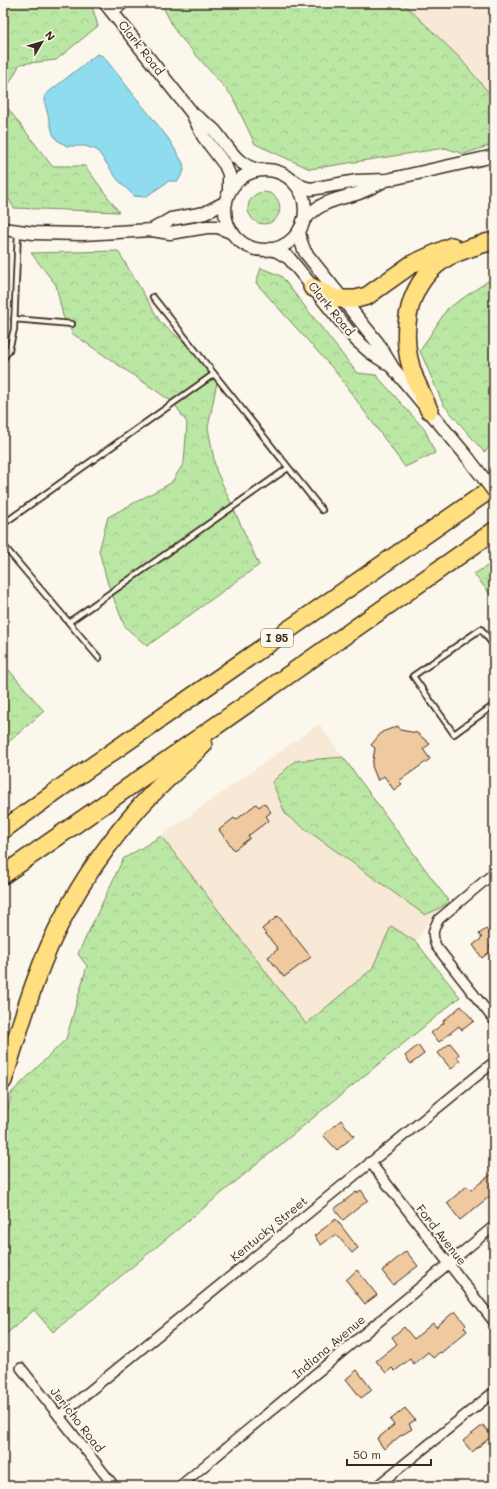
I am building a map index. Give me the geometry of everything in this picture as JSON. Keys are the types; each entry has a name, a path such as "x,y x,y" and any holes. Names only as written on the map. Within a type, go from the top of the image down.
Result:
{"highway":[{"path":"312,287 329,296 344,300 356,299 367,296 412,264 453,246 470,243 492,243"},
{"path":"429,410 415,378 409,358 406,332 409,307 416,290 427,274 443,260 457,253 492,243"},
{"name":"I 95","path":"3,830 59,789 494,487"},
{"path":"3,875 494,531"},
{"path":"3,1081 35,981 64,915 82,885 102,855 138,809 243,707"},
{"path":"3,816 59,789"}],"street":[{"name":"Clark Road","path":"105,3 192,113 203,136 225,165 229,174 228,197"},
{"path":"113,13 124,3"},
{"name":"Clark Road","path":"192,113 213,129 234,156 243,164 249,168 259,170"},
{"path":"387,180 360,193 335,199 316,208 291,240 282,246 270,249 260,249 241,241 233,233 228,224 225,213 228,197 237,182 247,174 259,170 276,172 303,187 311,189 357,181 387,180 494,156"},
{"path":"291,179 303,198 305,210 301,226"},
{"path":"152,230 171,219 205,213 228,197"},
{"path":"3,229 34,233 82,234 152,230 170,233 207,226 218,227 233,233"},
{"name":"Clark Road","path":"301,226 305,252 377,342 393,368 429,410 494,492"},
{"name":"Clark Road","path":"270,249 289,258 355,339 371,353 393,368"},
{"path":"494,873 439,919 434,927 432,935 436,946 494,1020"},
{"name":"Kentucky Street","path":"59,1416 494,1062"},
{"name":"Ford Avenue","path":"370,1162 494,1322"},
{"name":"Indiana Avenue","path":"180,1486 494,1226"},
{"name":"Jericho Road","path":"21,1368 114,1486"},
{"path":"377,1486 494,1392"}],"lane":[{"path":"3,359 9,350 14,329 18,231"},
{"path":"153,297 322,510"},
{"path":"14,319 72,324"},
{"path":"3,524 214,374"},
{"path":"68,622 288,468"},
{"path":"3,545 99,658"},
{"path":"494,646 481,629 413,676 454,734 494,705"}],"shaded area":[{"path":"403,3 494,3 494,99 459,57"},
{"path":"319,724 343,757 295,761 425,915 450,903 429,921 416,942 391,926 372,969 306,1024 161,836"}],"green space":[{"path":"3,3 89,3 92,6 98,26 56,60 20,64 3,95"},
{"path":"161,3 403,3 459,57 494,99 494,144 464,154 445,148 310,169 255,144 232,96 176,32"},
{"path":"3,102 52,166 85,166 119,212 14,208 3,189"},
{"path":"261,192 267,192 277,199 280,208 279,214 273,221 267,224 261,224 251,217 248,211 248,205 255,195"},
{"path":"118,251 161,323 204,359 217,382 208,428 216,470 259,565 147,646 125,627 108,584 99,551 108,517 171,483 184,463 187,423 174,403 73,334 63,316 56,285 31,253"},
{"path":"261,268 281,276 357,373 376,375 425,430 435,453 405,467 335,371 256,283"},
{"path":"494,277 494,444 484,452 443,404 420,351 447,309"},
{"path":"494,562 494,599 474,574"},
{"path":"3,663 44,711 3,747"},
{"path":"343,757 450,903 425,915 286,815 272,782 295,761"},
{"path":"161,836 306,1024 372,969 391,926 416,942 460,997 53,1332 34,1310 3,1337 3,1128 12,1092 66,1039 87,966 78,954 123,859"}],"water":[{"path":"97,54 103,56 168,138 183,163 184,171 178,181 169,181 145,197 134,196 118,180 97,150 85,146 67,146 57,140 53,134 45,104 45,95"}],"building":[{"path":"398,726 400,730 417,733 430,744 423,749 430,759 399,781 402,784 394,790 384,776 378,781 372,766 375,748 371,745 382,732"},
{"path":"264,803 271,812 266,816 269,820 248,836 250,838 234,850 219,830 234,818 236,820 256,804 259,807"},
{"path":"278,916 311,957 284,977 268,957 278,949 262,929"},
{"path":"486,929 494,939 494,942 489,946 492,950 482,958 473,945 482,938 479,934"},
{"path":"461,1006 474,1021 462,1030 459,1026 439,1042 431,1033 444,1023 443,1021"},
{"path":"450,1043 459,1054 457,1057 460,1061 451,1069 438,1053"},
{"path":"418,1045 424,1054 411,1064 405,1056"},
{"path":"341,1120 354,1136 337,1150 323,1135"},
{"path":"494,1172 494,1193 460,1220 447,1203 467,1186 471,1190"},
{"path":"361,1190 368,1200 343,1220 334,1209 356,1192 357,1193"},
{"path":"336,1219 358,1248 352,1253 336,1234 321,1245 314,1236"},
{"path":"406,1251 418,1266 393,1285 382,1271"},
{"path":"357,1270 377,1295 365,1304 346,1280"},
{"path":"455,1311 466,1325 464,1327 467,1331 441,1353 440,1352 433,1358 428,1352 414,1364 410,1359 395,1371 392,1368 386,1373 376,1361 397,1344 392,1337 404,1327 414,1339 433,1323 436,1327"},
{"path":"357,1370 372,1390 361,1398 346,1379"},
{"path":"405,1408 415,1420 409,1424 412,1429 400,1436 384,1449 377,1439 394,1425 390,1420"},
{"path":"483,1425 492,1436 472,1452 463,1441"}]}
